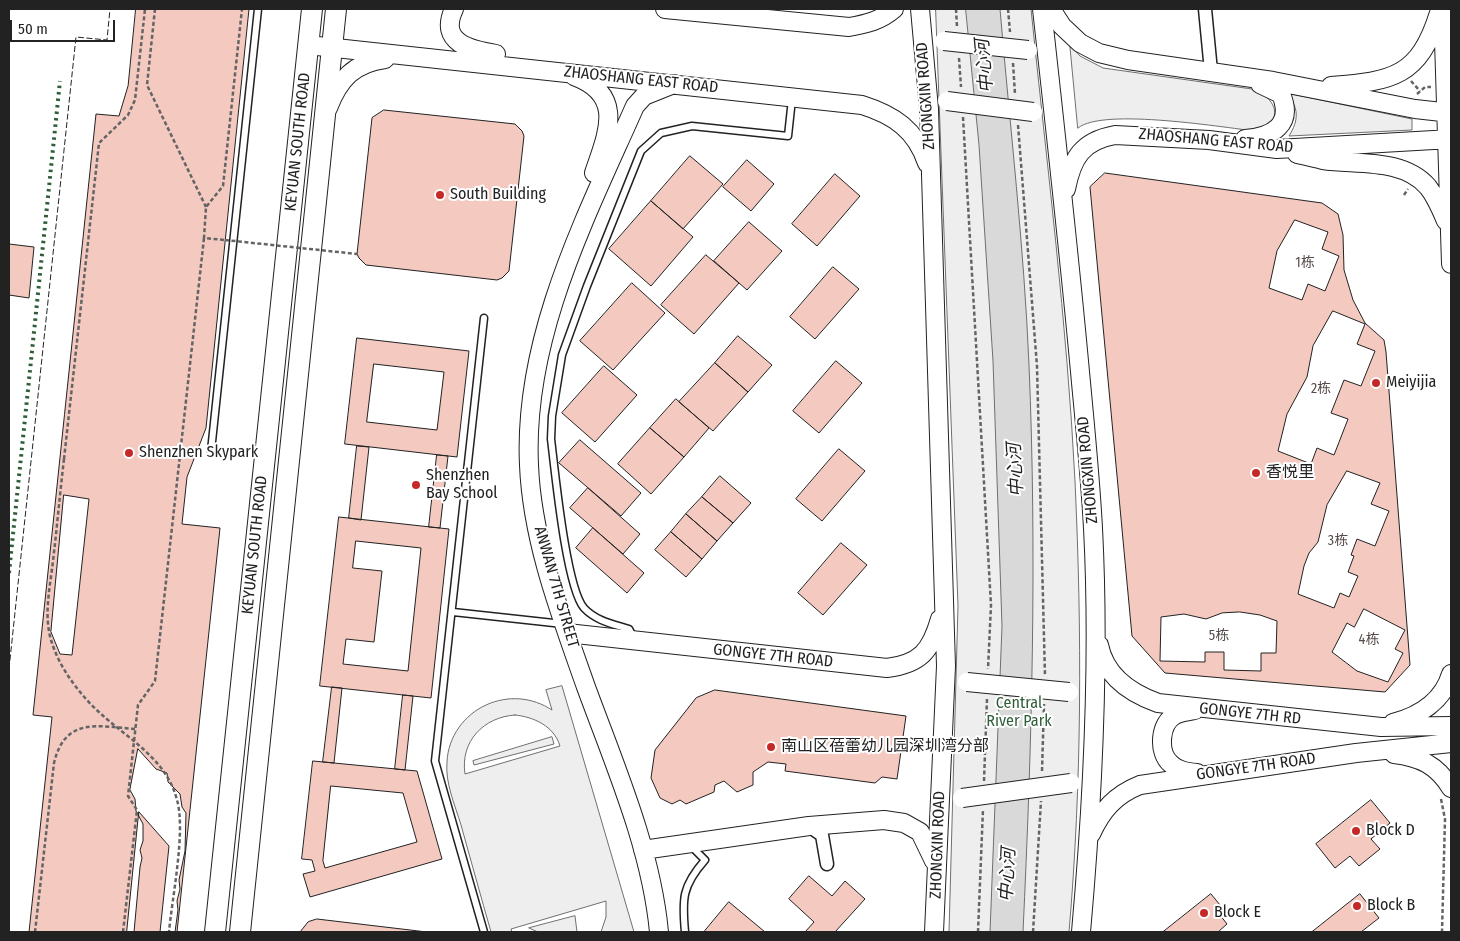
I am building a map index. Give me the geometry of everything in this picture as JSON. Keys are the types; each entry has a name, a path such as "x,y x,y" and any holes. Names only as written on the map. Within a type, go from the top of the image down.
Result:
{"main road":[{"name":"KEYUAN SOUTH ROAD","path":"215,932 312,9"},
{"name":"KEYUAN SOUTH ROAD","path":"240,932 322,125 336,9"}],"street":[{"path":"454,9 450,27 457,41 463,46 478,51 520,56 558,72 576,77 602,95 609,112 605,140 588,192 578,236"},
{"path":"665,9 712,12 849,27 868,24 885,16 894,9"},
{"name":"ZHONGXIN ROAD","path":"1042,9 1065,214 1090,487 1095,623 1094,681 1090,794 1081,932"},
{"path":"1051,9 1062,26 1080,43 1099,52 1128,60 1231,74 1414,109 1449,112"},
{"path":"1205,9 1211,71"},
{"path":"1311,88 1383,80 1402,72 1415,63 1425,48 1442,9"},
{"path":"1442,9 1449,112 1451,264"},
{"path":"921,15 931,36 944,41 1020,54 1037,47 1045,39"},
{"name":"ZHONGXIN ROAD","path":"921,15 929,109 932,182 946,666 934,932"},
{"name":"ZHAOSHANG EAST ROAD","path":"308,45 862,105 893,117 904,125 918,142 932,182"},
{"path":"322,125 338,86 351,70 373,60 406,56"},
{"path":"1209,140 1260,138 1269,135 1281,125 1284,116 1284,102 1276,90 1231,74"},
{"path":"578,236 635,106 644,96 674,84"},
{"path":"929,109 954,99 1025,115 1042,114 1054,122"},
{"name":"ZHAOSHANG EAST ROAD","path":"1065,214 1066,188 1076,157 1087,146 1102,137 1132,134 1209,140 1277,149 1449,139"},
{"path":"1277,149 1324,160 1390,166 1406,171 1428,186 1450,229"},
{"name":"ANWAN 7TH STREET","path":"578,236 543,343 534,388 529,444 536,517 566,629 643,850 659,932"},
{"name":"GONGYE 7TH ROAD","path":"566,629 636,641 862,666 893,667 910,663 919,658 928,648 943,607"},
{"name":"GONGYE 7TH RD","path":"1095,623 1100,651 1107,667 1128,690 1158,703 1198,709 1381,727 1451,726"},
{"path":"946,666 951,674 967,682 1078,692 1094,681"},
{"path":"1381,727 1420,713 1443,691 1451,674"},
{"path":"1198,709 1174,715 1166,725 1162,736 1163,752 1170,763 1182,771 1204,774"},
{"name":"GONGYE 7TH ROAD","path":"1087,841 1100,814 1112,800 1140,785 1204,774 1356,753 1451,743"},
{"path":"1356,753 1408,756 1428,762 1443,774 1445,789"},
{"path":"939,815 948,804 962,798 1071,783 1082,785 1090,794"},
{"path":"643,850 808,826 875,820 904,823 920,832 928,845 936,868"},
{"path":"808,826 822,835 827,864"}],"lane":[{"path":"211,451 258,9"},
{"path":"636,641 629,629 599,620 584,607 573,584 558,496 551,438 552,416 562,355 587,286 641,151 661,133 692,126 788,136 792,96"},
{"path":"484,318 435,761 484,932"},
{"path":"452,612 566,629"},
{"path":"685,932 683,897 685,889 705,860 689,844"}],"path":[{"path":"144,9 135,100 128,115 99,143 48,604 48,632 57,657 70,678 100,713 152,757 174,789 179,809 180,830 168,932"},
{"path":"123,932 137,810 128,796 135,729 138,704 155,681 206,207 147,85 155,9"},
{"path":"206,207 223,186 242,9"},
{"path":"956,9 957,28"},
{"path":"1008,9 1011,38"},
{"path":"1016,98 1020,54"},
{"path":"954,99 959,58"},
{"path":"1025,115 1037,366 1045,680"},
{"path":"963,116 991,605 988,674"},
{"path":"204,238 357,254"},
{"path":"984,783 987,694"},
{"path":"1042,772 1044,698"},
{"path":"35,932 54,763 63,739 83,726 95,725 135,729"},
{"path":"1442,932 1446,819 1445,789"},
{"path":"1033,932 1041,792"},
{"path":"978,932 983,803"}],"green space":[{"name":"Central River Park","path":"936,9 1031,9 1062,304 1075,481 1080,707 1069,932 949,932 958,606"},
{"path":"1070,45 1080,56 1103,68 1259,90 1273,105 1275,115 1263,132 1195,123 1138,119 1112,119 1092,122 1078,128"},
{"path":"1287,93 1412,119 1412,130 1289,136 1295,125 1296,109"},
{"path":"562,686 634,932 601,932 606,917 606,901 511,929 512,932 491,932 449,786 447,770 450,744 464,721 478,709 494,702 511,699 528,700 552,710 546,690","holes":["515,715 536,720 548,728 560,746 465,774 464,762 466,751 476,733 493,720"]},
{"path":"552,737 554,744 474,765 473,761"},
{"path":"575,916 577,932 538,932 529,928"}],"water":[{"name":"中心河","path":"966,9 1000,9 1027,320 1033,507 1033,578 1031,720 1023,932 990,932 1002,626 993,361 979,145"}],"building":[{"name":"Shenzhen Skypark","path":"136,9 249,9 206,428 187,477 182,524 220,528 177,932 29,932 52,717 33,715 96,114 119,116 128,86"},
{"name":"South Building","path":"384,110 515,124 522,131 524,136 509,271 502,278 497,280 366,265 359,258 357,254 372,118"},
{"path":"690,156 723,184 683,229 651,201"},
{"path":"747,160 774,184 751,211 723,187"},
{"name":"香悦里","path":"1105,173 1322,203 1338,214 1343,235 1344,270 1353,300 1365,323 1384,340 1386,352 1410,665 1385,692 1165,673 1132,636 1090,187"},
{"path":"835,174 860,196 817,246 792,224"},
{"path":"651,201 693,237 651,286 609,249"},
{"path":"1295,220 1328,232 1322,249 1339,256 1325,291 1308,284 1302,300 1269,288 1277,251"},
{"path":"749,222 782,251 747,290 714,261"},
{"path":"9,244 34,247 29,298 9,295"},
{"path":"706,255 739,283 694,334 661,305"},
{"path":"833,267 859,289 815,339 790,317"},
{"path":"632,283 665,313 613,370 580,341"},
{"path":"1333,311 1365,324 1357,344 1375,351 1361,386 1344,380 1331,413 1348,419 1334,455 1317,448 1311,464 1278,451 1287,414 1307,377 1313,346"},
{"path":"738,336 772,365 748,392 715,363"},
{"path":"357,338 469,351 457,457 345,444","holes":["374,364 444,372 437,430 367,422"]},
{"path":"836,361 862,383 819,433 793,411"},
{"path":"715,363 748,392 713,431 679,402"},
{"path":"604,366 637,395 595,442 562,413"},
{"path":"676,399 709,428 684,457 650,428"},
{"path":"650,428 684,457 651,494 618,464"},
{"path":"580,440 641,493 621,516 559,463"},
{"path":"357,446 369,447 361,520 349,518"},
{"path":"839,449 865,471 822,521 796,499"},
{"path":"437,455 448,456 440,528 429,527"},
{"path":"1347,471 1380,483 1371,504 1389,511 1375,546 1357,539 1351,555 1354,556 1348,572 1358,576 1349,597 1340,593 1334,608 1298,594 1304,566 1309,553 1318,542 1327,505"},
{"path":"720,476 751,503 733,523 702,497"},
{"path":"588,488 640,534 623,554 570,508"},
{"path":"64,495 89,499 72,655 60,654 51,632"},
{"path":"702,497 733,523 717,541 686,514"},
{"path":"686,514 717,541 702,559 671,532"},
{"path":"339,517 449,529 431,698 320,686","holes":["356,541 421,548 408,671 343,664 346,639 374,642 382,571 353,568"]},
{"path":"593,528 644,573 627,593 576,548"},
{"path":"671,532 702,559 686,577 655,550"},
{"path":"841,543 867,565 823,615 798,593"},
{"path":"1364,609 1405,630 1395,649 1403,653 1388,682 1357,671 1332,652 1347,623 1354,627"},
{"path":"1240,612 1260,615 1277,621 1276,653 1261,653 1261,671 1224,670 1224,652 1205,652 1205,662 1160,661 1161,617 1184,614 1206,619 1222,613"},
{"path":"332,687 342,688 334,763 323,762"},
{"path":"715,690 906,716 897,779 882,777 875,783 785,771 786,764 768,762 753,772 753,785 737,792 724,781 715,785 714,792 686,804 680,800 672,804 660,798 651,778 655,750 696,698"},
{"path":"403,695 413,696 405,770 395,769"},
{"path":"138,749 156,769 167,773 168,782 180,794 182,807 186,813 185,851 179,880 180,889 177,901 178,910 175,932 134,932 142,858 140,850 143,841 143,824 136,811 135,799 130,790"},
{"path":"313,761 417,771 442,859 310,897 303,874 315,871 312,860 302,859","holes":["331,786 403,793 417,842 325,868 323,861"]},
{"name":"Block D","path":"1371,800 1390,823 1371,839 1380,849 1359,866 1350,856 1335,868 1316,844"},
{"path":"139,812 169,846 160,932 127,932"},
{"path":"809,876 832,896 845,881 865,899 835,932 805,932 814,922 789,899"},
{"name":"Block E","path":"1211,894 1225,911 1220,915 1227,924 1218,932 1163,932"},
{"name":"Block B","path":"1360,894 1379,918 1361,932 1312,932"},
{"path":"729,902 765,932 704,932"},
{"path":"317,919 427,932 300,932 308,922"}],"hedge":[{"path":"9,573 60,81"}],"fence":[{"path":"9,669 76,37 107,40 110,9"}],"place":[{"name":"South Building","path":"440,195"},
{"name":"Meiyijia","path":"1376,383"},
{"name":"Shenzhen Skypark","path":"129,453"},
{"name":"香悦里","path":"1256,473"},
{"name":"Shenzhen Bay School","path":"416,485"},
{"name":"南山区蓓蕾幼儿园深圳湾分部","path":"771,747"},
{"name":"Block D","path":"1356,831"},
{"name":"Block B","path":"1357,906"},
{"name":"Block E","path":"1204,913"}]}
